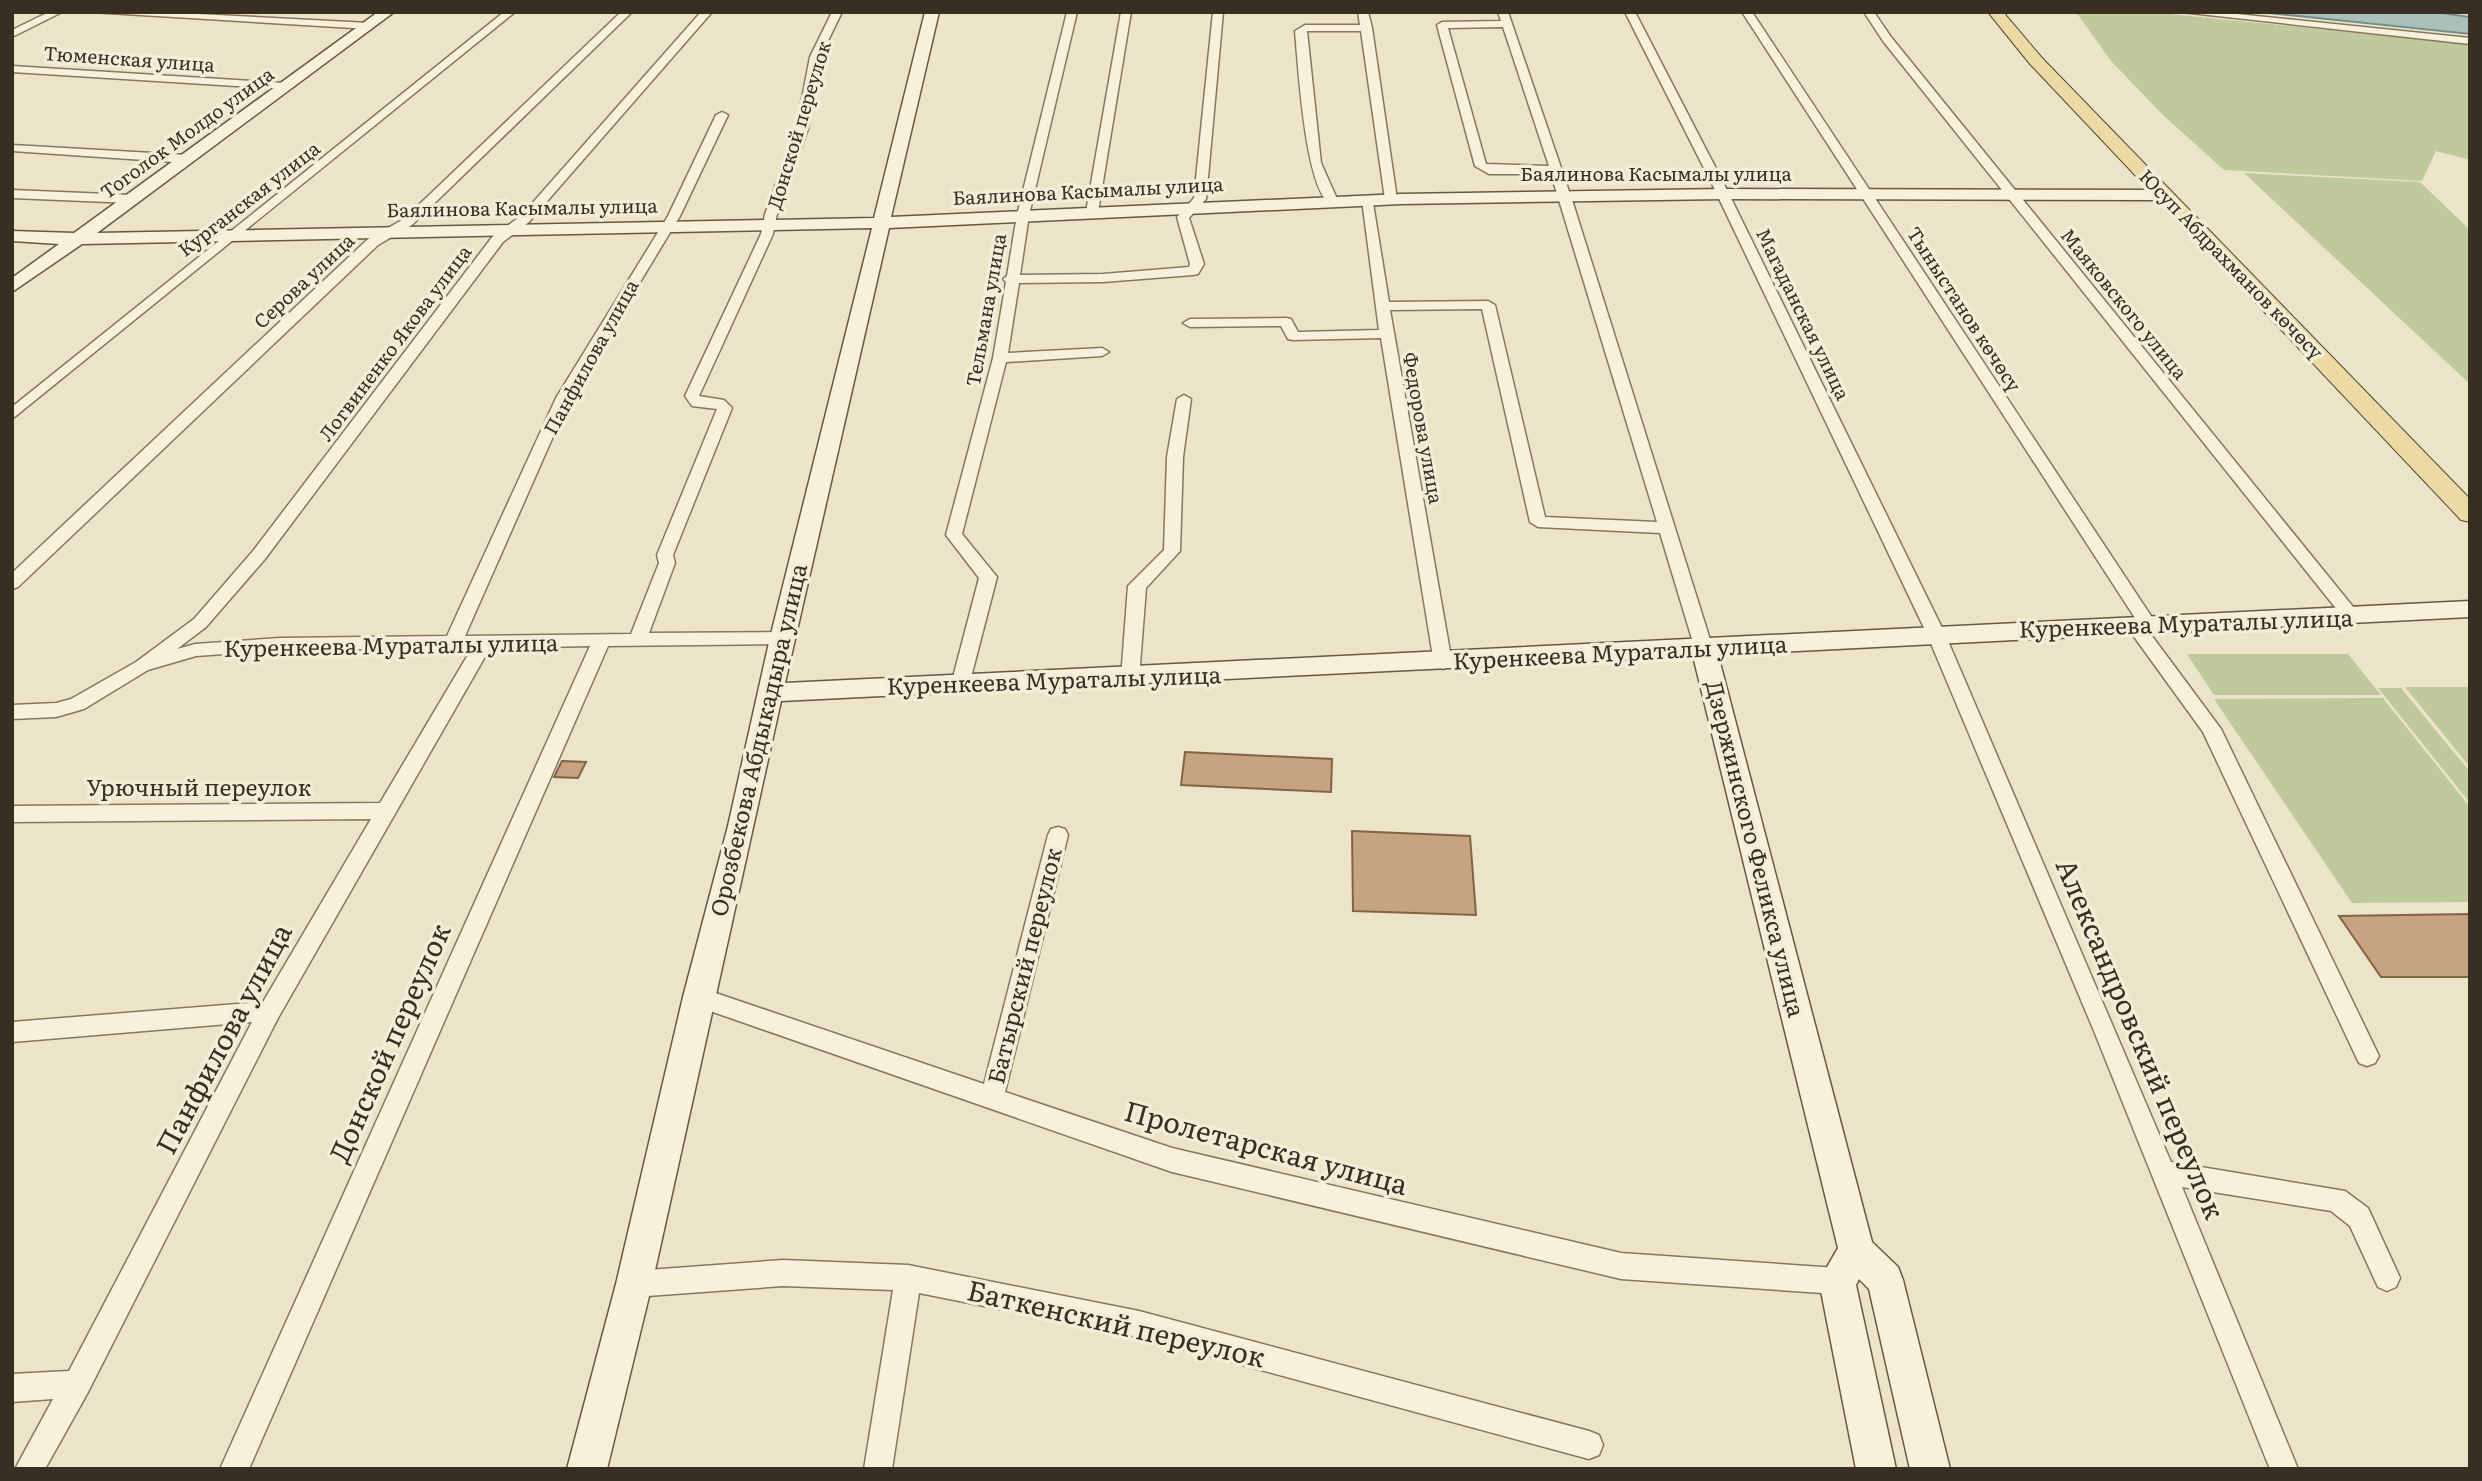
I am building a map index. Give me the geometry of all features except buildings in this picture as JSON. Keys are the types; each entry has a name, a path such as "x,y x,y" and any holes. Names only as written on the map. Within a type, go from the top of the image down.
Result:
{"main road":[{"name":"Юсуп Абдрахманов көчөсү","path":"1995,12 2036,61 2470,514"}],"street":[{"path":"12,34 57,12"},
{"path":"96,12 369,26"},
{"name":"Тоголок Молдо улица","path":"12,287 387,12"},
{"name":"Курганская улица","path":"12,415 510,12"},
{"name":"Серова улица","path":"12,583 373,242 408,222 627,12"},
{"name":"Логвиненко Якова улица","path":"142,666 200,623 258,555 498,240 526,219 707,12"},
{"name":"Донской переулок","path":"637,642 667,563 665,555 725,408 719,403 697,403 692,396 769,225 802,129 815,57 837,12"},
{"name":"Орозбекова Абдыкадыра улица","path":"587,1469 634,1284 782,638 932,12"},
{"name":"Тельмана улица","path":"960,685 988,577 954,535 1000,358 1010,279 1023,215 1072,12"},
{"path":"1092,212 1126,12"},
{"path":"1010,279 1193,271 1197,264 1183,217 1200,199 1218,12"},
{"path":"1363,12 1391,199"},
{"name":"Магаданская улица","path":"1630,12 1724,194 1936,634"},
{"name":"Тыныстанов көчөсү","path":"1747,12 2143,627"},
{"name":"Маяковского улица","path":"1869,12 2011,194 2352,617"},
{"path":"2186,12 2470,41"},
{"name":"Дзержинского Феликса улица","path":"1554,170 1489,170 1481,166 1442,25 1505,18 1564,195 1704,649 1847,1266 1876,1469"},
{"path":"1332,201 1315,163 1297,26 1367,28"},
{"name":"Тюменская улица","path":"15,71 286,86"},
{"name":"Панфилова улица","path":"452,644 563,398 674,216 722,115"},
{"path":"12,148 188,159"},
{"path":"12,194 132,199"},
{"name":"Баялинова Касымалы улица","path":"12,236 79,238 883,222 1332,201 1564,195 2166,195"},
{"name":"Федорова улица","path":"1368,200 1387,334 1443,663"},
{"path":"1383,306 1489,305 1538,522 1665,528"},
{"path":"1190,323 1286,322 1293,336 1387,334"},
{"path":"1000,358 1102,352"},
{"path":"1130,678 1137,586 1172,551 1175,457 1184,399"},
{"name":"Куренкеева Мураталы улица","path":"770,692 1443,663 1936,634 2143,627 2470,609"},
{"path":"2143,627 2211,729 2367,1056"},
{"name":"Александровский переулок","path":"1936,634 2163,1172 2284,1469"},
{"name":"Куренкеева Мураталы улица","path":"12,712 57,710 77,704 142,666 207,649 280,644 483,644 782,638"},
{"name":"Донской переулок","path":"234,1469 601,642"},
{"name":"Панфилова улица","path":"29,1469 77,1384 270,1012 483,644"},
{"name":"Урючный переулок","path":"12,814 386,811"},
{"name":"Батырский переулок","path":"992,1098 1058,835"},
{"name":"Пролетарская улица","path":"698,997 1172,1160 1621,1266 1847,1266"},
{"path":"12,1032 270,1012"},
{"path":"2163,1172 2336,1200 2359,1217 2387,1278"},
{"path":"1847,1266 1885,1280 1930,1469"},
{"name":"Баткенский переулок","path":"634,1284 783,1273 908,1278 1139,1324 1589,1445"},
{"path":"877,1469 908,1278"},
{"path":"12,1388 77,1384"}],"green space":[{"path":"2076,12 2149,12 2470,44 2470,160 2436,151 2422,181 2224,170 2163,115 2111,61"},
{"path":"2244,173 2420,182 2470,230 2470,384"},
{"path":"2187,654 2348,654 2381,695 2214,695"},
{"path":"2405,687 2470,687 2470,767"},
{"path":"2378,688 2401,688 2470,772 2470,803"},
{"path":"2383,698 2470,807 2470,902 2352,903 2214,699"}],"water":[{"path":"2259,12 2435,12 2470,17 2470,34"}]}
